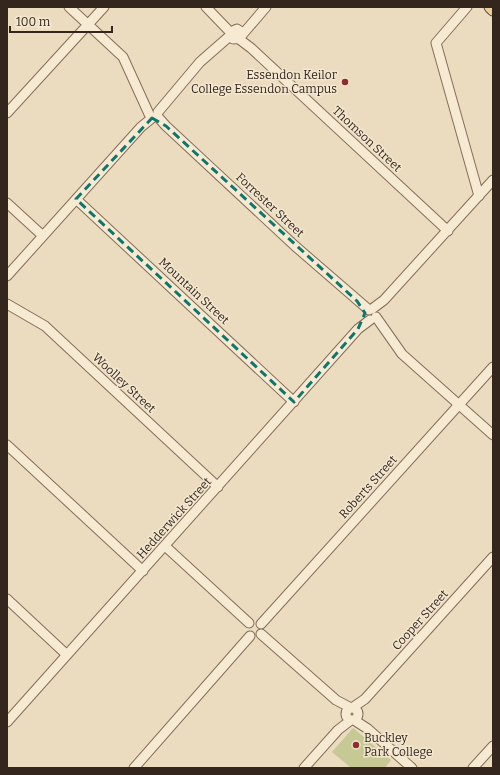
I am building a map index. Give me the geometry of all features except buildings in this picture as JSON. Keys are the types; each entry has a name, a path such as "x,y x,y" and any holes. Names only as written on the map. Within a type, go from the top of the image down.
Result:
{"main road":[{"path":"490,7 493,10"}],"street":[{"name":"Forrester Street","path":"69,7 123,57 144,101 153,114 358,301 406,358 493,435"},
{"path":"7,113 104,7"},
{"name":"Thomson Street","path":"206,7 448,231"},
{"path":"7,276 200,62 218,46 237,35 251,24 266,7"},
{"path":"467,7 436,43 479,196"},
{"name":"Hedderwick Street","path":"7,722 144,571 370,315 493,180"},
{"name":"Mountain Street","path":"76,199 294,402"},
{"path":"7,203 43,236"},
{"name":"Woolley Street","path":"7,304 45,326 218,487"},
{"name":"Roberts Street","path":"261,624 493,367"},
{"path":"7,445 144,571"},
{"path":"165,546 249,623"},
{"name":"Cooper Street","path":"304,768 493,557"},
{"path":"7,599 67,655"},
{"path":"257,621 261,624 263,628 261,634 256,637 250,636 246,630 249,623 257,621"},
{"path":"261,634 412,768"},
{"path":"134,768 250,636"},
{"path":"473,768 493,746"}],"highlighted area":[{"path":"152,118 166,126 357,301 365,313 358,329 294,402 76,199"}],"green space":[{"name":"Buckley Park College","path":"353,728 391,760 385,768 351,768 332,752"}],"place":[{"name":"Essendon Keilor College Essendon Campus","path":"345,82"},
{"name":"Buckley Park College","path":"356,745"}]}
